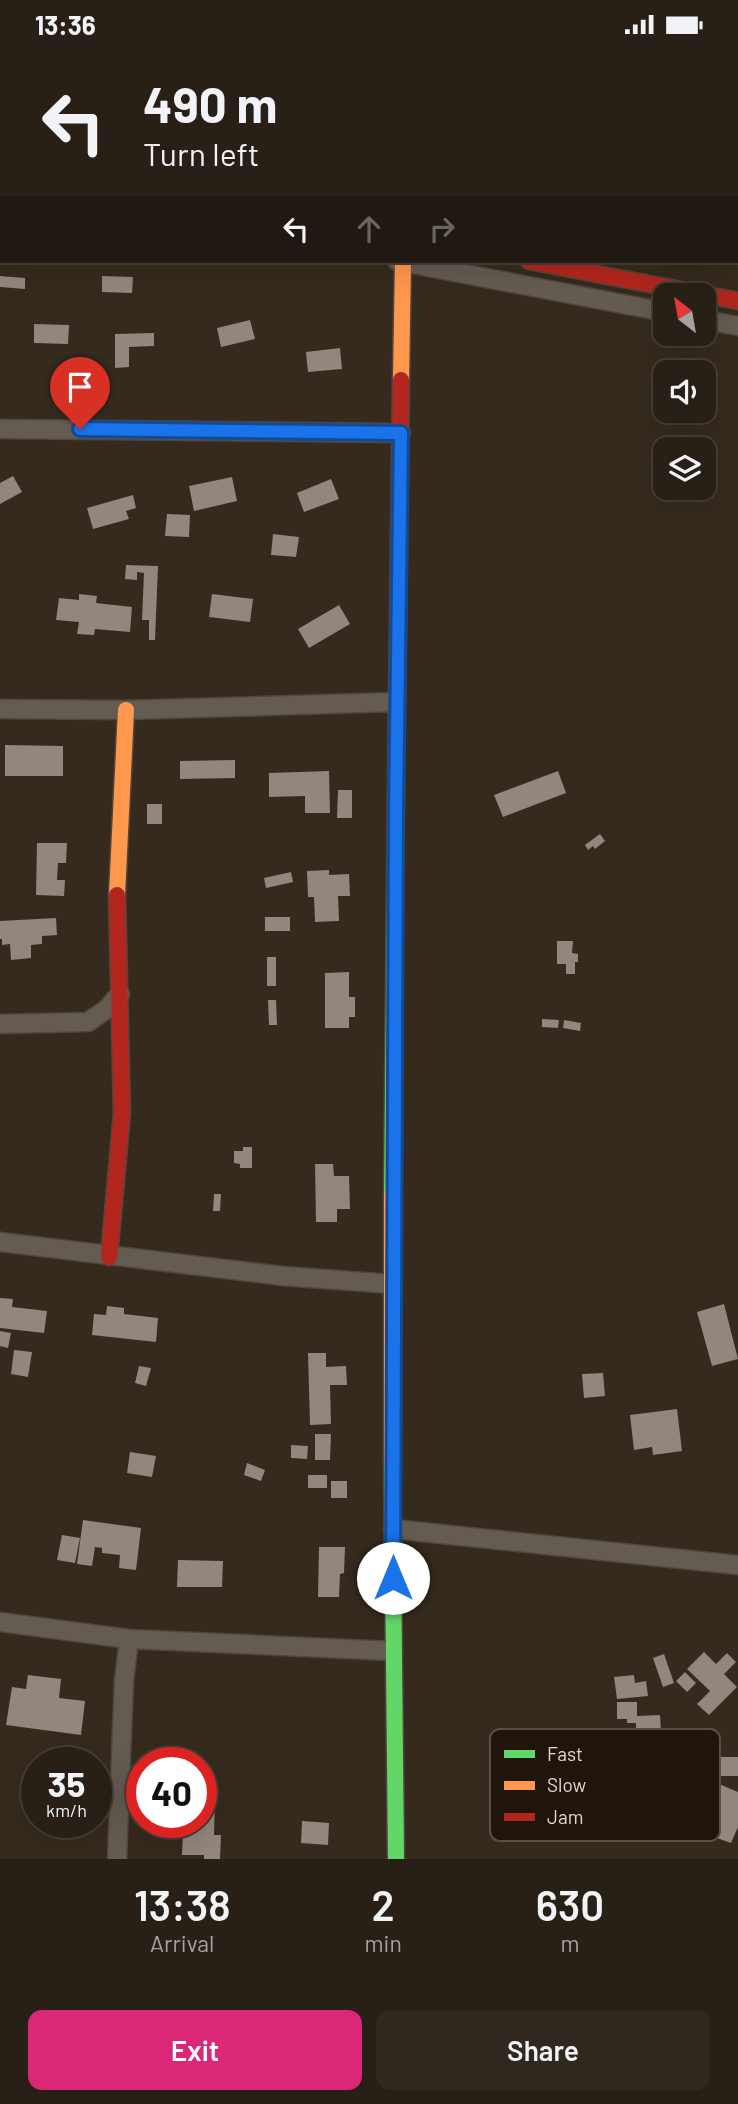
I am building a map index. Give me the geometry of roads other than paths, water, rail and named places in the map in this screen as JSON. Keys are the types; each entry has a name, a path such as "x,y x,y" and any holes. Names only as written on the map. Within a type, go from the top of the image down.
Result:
{"main road":[{"path":"396,1859 392,1284 396,702 403,263"},
{"path":"539,263 738,301"},
{"path":"109,1257 122,1113 117,904 126,710"}],"street":[{"path":"413,263 653,310"},
{"path":"716,322 738,326"},
{"path":"0,429 401,433"},
{"path":"0,709 126,710 396,702"},
{"path":"88,1022 107,1009 120,994"},
{"path":"0,1024 88,1022 122,1047"},
{"path":"0,1242 282,1276 392,1284"},
{"path":"393,1529 738,1565"},
{"path":"0,1622 129,1639 393,1651"},
{"path":"117,1859 124,1681 129,1639"}]}
